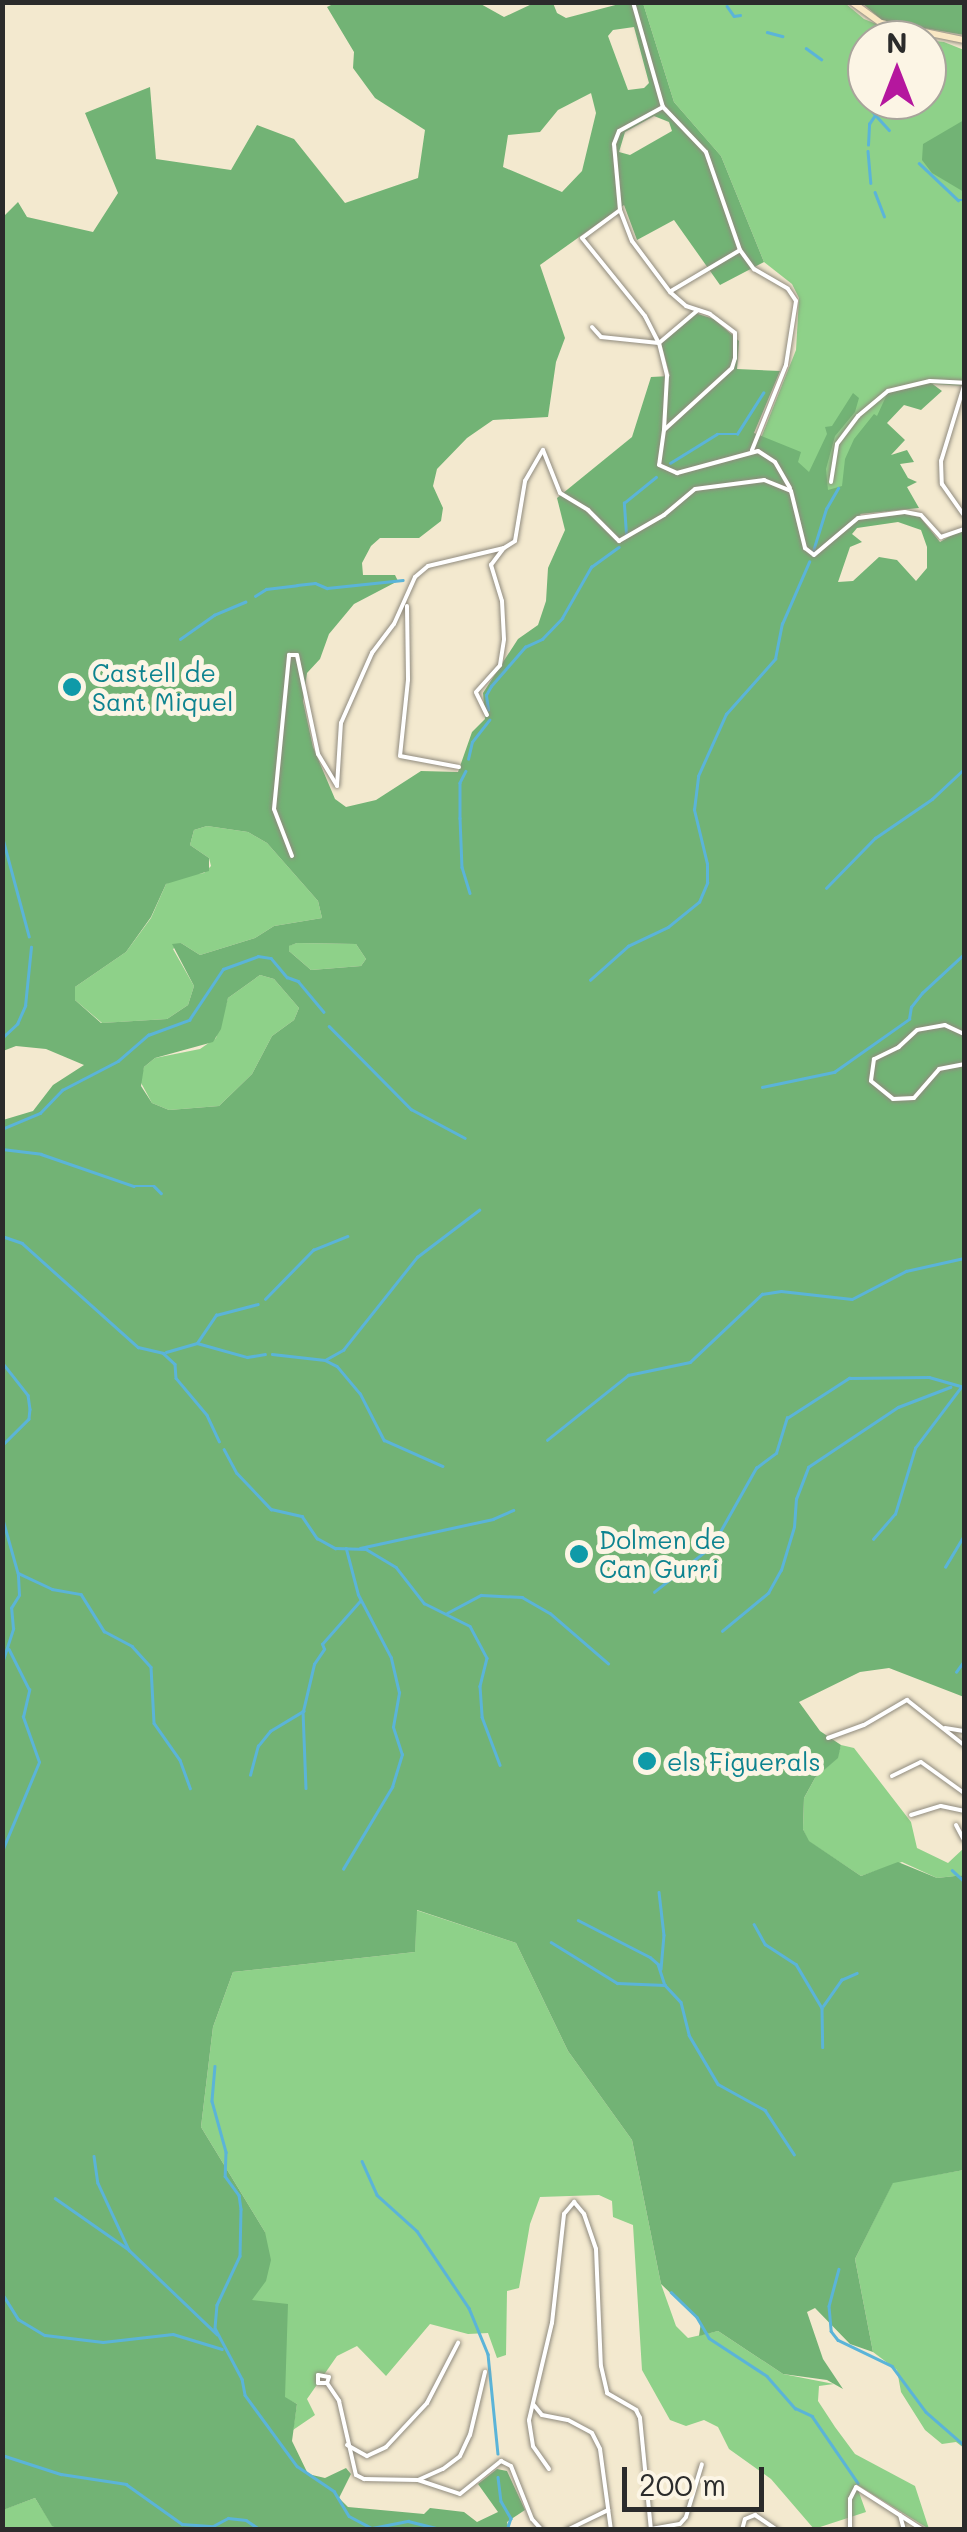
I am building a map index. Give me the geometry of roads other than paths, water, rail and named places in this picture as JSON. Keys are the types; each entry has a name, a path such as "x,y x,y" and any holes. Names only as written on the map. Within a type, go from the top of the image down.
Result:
{"main road":[{"path":"852,2 881,23 964,40"}],"street":[{"path":"633,2 663,107 706,152 740,250 754,269 788,288 796,301 786,365 752,450"},
{"path":"663,107 618,131 614,144 620,210 632,241 670,292 735,333 732,368 664,430"},
{"path":"620,210 582,238 646,316 659,342 667,376 658,464 668,472 752,450 775,462 791,491 805,548 814,555 844,527 870,516 921,515 941,537 964,529"},
{"path":"670,292 740,250"},
{"path":"592,326 601,338 659,342 698,310"},
{"path":"830,482 837,444 858,416 888,392 930,382 964,385 941,461 942,484 964,516"},
{"path":"486,715 476,692 500,665 504,639 502,601 491,565 515,540 525,481 543,450 560,493 588,510 618,541 664,515 695,490 712,484 764,480 791,491"},
{"path":"460,767 400,756 408,680 407,602 414,578 428,566 504,548"},
{"path":"292,856 274,809 288,655 297,655 318,754 337,786 340,723 372,653 407,602"},
{"path":"964,1034 945,1025 917,1030 899,1048 874,1059 871,1081 893,1099 914,1098 940,1069 964,1064"},
{"path":"828,1738 864,1726 903,1700 916,1704 964,1745"},
{"path":"940,1728 964,1730"},
{"path":"892,1776 921,1762 964,1793"},
{"path":"911,1815 942,1806 964,1811"},
{"path":"956,1824 964,1840"},
{"path":"549,2469 528,2433 552,2323 564,2214 574,2202 584,2214 596,2248 601,2366 607,2392 636,2410 640,2418 651,2529 680,2524 686,2517 702,2464"},
{"path":"347,2446 367,2456 386,2447 427,2403 458,2342"},
{"path":"418,2480 443,2470 460,2456 470,2434 485,2372"},
{"path":"328,2383 339,2401 350,2464 364,2479 418,2480 460,2494 501,2461 511,2466 532,2519 542,2530"},
{"path":"534,2404 542,2415 568,2420 592,2434 600,2449 610,2530"},
{"path":"850,2530 850,2499 856,2487 923,2530"},
{"path":"567,2530 608,2510"},
{"path":"742,2530 745,2519 755,2515 777,2530"},
{"path":"900,2515 904,2530"}],"waterway":[{"path":"727,6 734,16 740,15"},
{"path":"767,32 782,36"},
{"path":"806,48 821,59"},
{"path":"868,145 872,120"},
{"path":"880,120 889,130"},
{"path":"868,151 871,183"},
{"path":"919,163 958,200 964,200"},
{"path":"875,192 884,216"},
{"path":"670,463 717,434 737,434 763,393"},
{"path":"626,534 624,503 656,477"},
{"path":"813,551 826,509 838,488"},
{"path":"488,710 486,695 491,686 525,647 542,639 562,618 591,567 619,547"},
{"path":"590,980 628,946 668,927 699,902 707,883 707,864 694,810 698,776 726,714 775,659 782,624 809,562"},
{"path":"255,596 266,589 315,583 327,588 403,580"},
{"path":"180,639 214,615 245,602"},
{"path":"468,759 472,742 489,720"},
{"path":"826,888 875,838 932,799 964,769"},
{"path":"466,771 460,783 460,818 462,867 470,893"},
{"path":"2,835 29,936"},
{"path":"2,1038 17,1024 25,1006 31,947"},
{"path":"762,1087 834,1072 909,1019 911,1007 922,993 964,954"},
{"path":"2,1129 40,1113 62,1090 118,1061 148,1035 189,1020 223,969 258,956 271,958 287,977 298,981 324,1012"},
{"path":"329,1026 411,1109 465,1138"},
{"path":"2,1149 41,1154 134,1186 154,1186 161,1193"},
{"path":"325,1360 343,1350 417,1257 479,1210"},
{"path":"2,1236 22,1243 138,1347 163,1353 175,1364 176,1378 207,1415 219,1441"},
{"path":"265,1299 313,1250 347,1236"},
{"path":"547,1440 628,1375 690,1362 762,1294 781,1291 852,1299 906,1271 964,1258"},
{"path":"197,1343 216,1315 258,1304"},
{"path":"166,1352 197,1343 247,1357 265,1354"},
{"path":"272,1354 325,1360 337,1366 360,1393 384,1440 443,1466"},
{"path":"2,1362 28,1395 30,1409 29,1419 2,1446"},
{"path":"654,1592 712,1546 756,1468 776,1453 787,1418 849,1378 929,1377 964,1387"},
{"path":"722,1631 768,1593 781,1570 794,1527 796,1499 808,1467 898,1407 950,1387"},
{"path":"873,1539 895,1514 915,1448 961,1387"},
{"path":"224,1449 237,1473 271,1509 302,1516 317,1538 335,1548 366,1549 396,1567 424,1603 470,1626 487,1658 480,1686 482,1717 500,1765"},
{"path":"360,1548 493,1519 513,1510"},
{"path":"2,1516 18,1573 52,1589 81,1594 104,1631 132,1646 151,1667 154,1723 180,1760 190,1788"},
{"path":"945,1567 964,1535"},
{"path":"343,1869 392,1787 402,1755 393,1727 399,1693 391,1658 358,1595 346,1549"},
{"path":"2,1663 13,1629 11,1608 19,1595 18,1575"},
{"path":"447,1613 481,1595 522,1597 550,1613 608,1663"},
{"path":"250,1775 258,1746 270,1731 303,1711 314,1664 324,1649 322,1644 360,1601"},
{"path":"2,1851 39,1762 23,1717 29,1690 9,1650"},
{"path":"956,1672 964,1661"},
{"path":"303,1711 306,1788"},
{"path":"952,1870 964,1881"},
{"path":"659,1892 664,1935 661,1969"},
{"path":"578,1920 650,1957 658,1964 665,1985"},
{"path":"754,1924 765,1944 796,1964 822,2008 823,2047"},
{"path":"551,1942 617,1983 665,1985 681,2002 689,2035 718,2084 765,2110 794,2154"},
{"path":"823,2006 841,1980 857,1973"},
{"path":"215,2066 212,2101 226,2152 225,2176 239,2195 241,2209 240,2256 217,2305 215,2328 242,2379 245,2395 297,2466 334,2491 349,2516 372,2528 408,2521 445,2530"},
{"path":"94,2156 98,2183 129,2250 217,2334"},
{"path":"362,2161 377,2195 417,2231 469,2308 488,2354 498,2454"},
{"path":"55,2198 128,2249"},
{"path":"839,2269 829,2306 831,2331 838,2340 892,2366 926,2412 964,2445"},
{"path":"671,2292 697,2317 709,2338 767,2376 795,2408 812,2416 858,2483"},
{"path":"2,2293 18,2319 45,2335 103,2342 173,2334 222,2349"},
{"path":"2,2455 61,2474 126,2484 182,2524 213,2526 228,2518 246,2520 261,2530"},
{"path":"498,2477 501,2501 511,2518 507,2530"}],"place":[{"name":"Castell de Sant Miquel","path":"72,687"},
{"name":"Dolmen de Can Gurri","path":"579,1554"},
{"name":"els Figuerals","path":"647,1761"}]}
